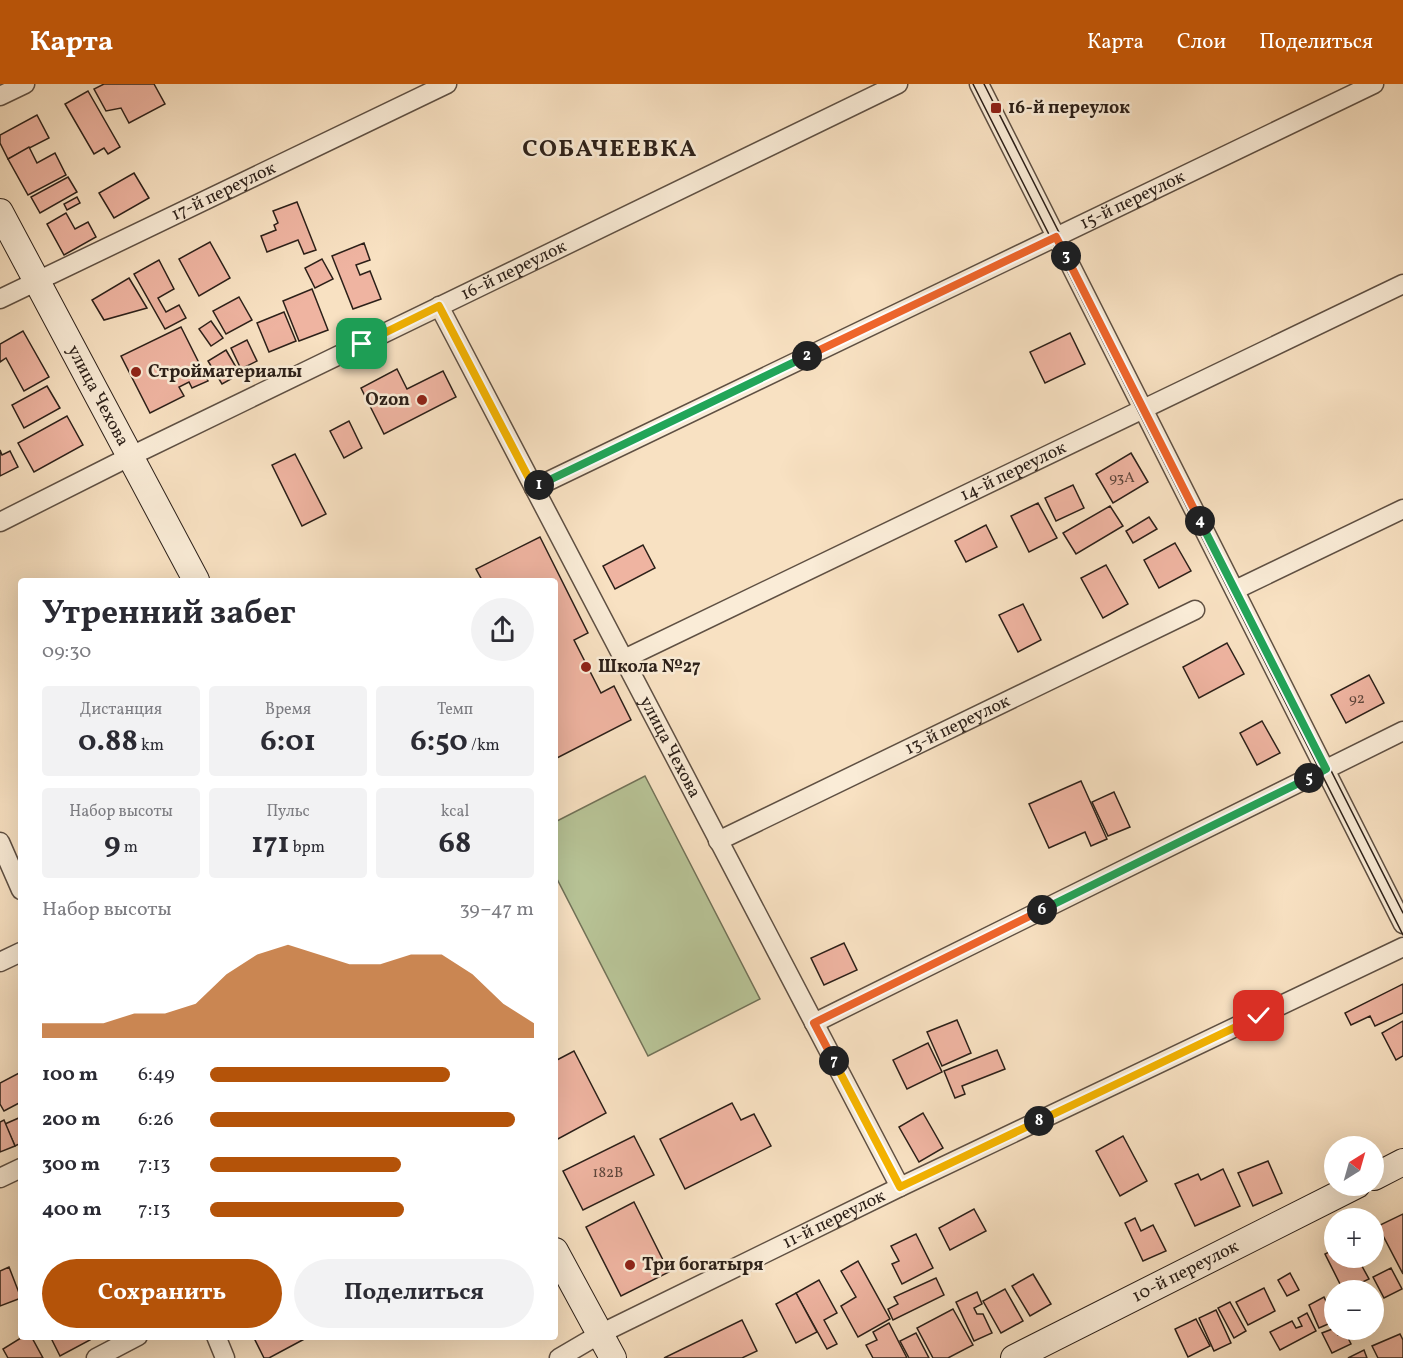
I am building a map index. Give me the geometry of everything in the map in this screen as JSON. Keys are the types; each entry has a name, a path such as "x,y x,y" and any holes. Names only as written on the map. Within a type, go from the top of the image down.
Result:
{"main road":[{"name":"улица Чехова","path":"0,212 195,578"},
{"path":"1384,1172 1403,1162"},
{"name":"10-й переулок","path":"1014,1358 1335,1196"},
{"path":"558,1257 613,1358"}],"street":[{"path":"0,96 25,84"},
{"name":"17-й переулок","path":"0,298 447,84"},
{"name":"16-й переулок","path":"0,522 129,456 898,84"},
{"path":"978,84 1403,924"},
{"name":"15-й переулок","path":"534,488 1374,84"},
{"name":"14-й переулок","path":"624,659 1403,284"},
{"name":"улица Чехова","path":"439,306 900,1187"},
{"path":"1235,590 1403,509"},
{"name":"13-й переулок","path":"718,841 1195,610"},
{"path":"814,1023 1403,731"},
{"path":"0,842 18,883"},
{"name":"11-й переулок","path":"559,1358 600,1335 900,1187 1403,947"},
{"path":"0,962 18,953"},
{"path":"0,1178 18,1169"},
{"path":"96,1358 130,1340"},
{"path":"218,1340 225,1358"}],"green space":[{"path":"645,776 760,999 648,1056 558,881 558,820"}],"building":[{"path":"104,84 154,84 165,104 129,123 121,108 106,111 94,89"},
{"path":"88,91 120,147 108,154 104,148 94,154 65,104"},
{"path":"37,115 49,138 8,159 0,143 0,135"},
{"path":"29,147 37,163 55,153 66,175 28,195 8,159"},
{"path":"134,173 149,198 114,218 99,193"},
{"path":"68,177 77,192 40,213 31,197"},
{"path":"77,197 80,203 67,210 64,204"},
{"path":"297,202 316,250 304,254 298,240 267,252 261,236 276,230 274,225 278,223 273,211"},
{"path":"66,213 75,229 88,222 96,237 64,255 47,224"},
{"path":"210,242 230,278 199,296 179,259"},
{"path":"364,243 370,260 356,265 360,275 370,271 381,299 353,309 332,256"},
{"path":"322,259 333,279 315,288 305,268"},
{"path":"159,260 174,289 158,298 166,312 179,305 186,318 165,329 134,274"},
{"path":"129,278 147,308 104,320 92,300"},
{"path":"312,289 328,330 299,341 283,301"},
{"path":"239,297 252,320 226,334 213,311"},
{"path":"284,312 296,341 269,352 257,323"},
{"path":"211,321 223,338 211,346 199,329"},
{"path":"181,327 208,381 192,388 189,382 179,387 184,396 150,413 121,356"},
{"path":"23,331 49,377 24,391 6,358 0,362 0,344"},
{"path":"1070,333 1085,364 1045,383 1030,352"},
{"path":"247,340 257,361 241,369 231,348"},
{"path":"226,350 240,374 222,384 208,361"},
{"path":"397,369 407,389 443,371 456,397 384,434 361,388"},
{"path":"47,386 60,408 24,428 12,405"},
{"path":"67,416 83,445 34,472 18,443"},
{"path":"349,421 362,448 344,458 330,431"},
{"path":"0,450 2,455 10,451 18,467 0,476"},
{"path":"1131,453 1148,482 1113,503 1096,474"},
{"path":"295,454 326,514 302,526 272,465"},
{"path":"1073,485 1084,508 1056,521 1045,498"},
{"path":"1038,503 1057,538 1029,552 1011,516"},
{"path":"1110,506 1123,526 1076,554 1063,533"},
{"path":"1149,517 1157,529 1133,543 1126,531"},
{"path":"986,525 997,547 966,562 955,541"},
{"path":"540,537 588,633 574,640 601,693 614,686 631,720 558,757 558,578 481,578 476,569"},
{"path":"1175,543 1191,571 1159,588 1144,560"},
{"path":"643,545 655,568 615,589 603,566"},
{"path":"1106,565 1128,604 1103,618 1081,578"},
{"path":"1023,604 1041,640 1018,652 999,615"},
{"path":"1227,643 1244,674 1199,698 1183,667"},
{"path":"1369,675 1384,703 1346,723 1331,695"},
{"path":"1262,721 1280,753 1257,765 1240,733"},
{"path":"1081,781 1107,839 1091,846 1085,832 1049,848 1029,804"},
{"path":"1114,792 1130,827 1108,836 1092,802"},
{"path":"844,943 857,970 824,985 811,958"},
{"path":"1403,984 1403,1013 1375,1026 1370,1016 1351,1025 1345,1013"},
{"path":"957,1020 971,1053 942,1066 927,1032"},
{"path":"1403,1021 1403,1056 1396,1060 1382,1033"},
{"path":"928,1043 942,1072 907,1089 893,1060"},
{"path":"997,1050 1005,1069 962,1086 965,1094 955,1098 944,1071"},
{"path":"574,1051 606,1113 558,1139 558,1059"},
{"path":"18,1074 18,1104 4,1111 0,1104 0,1083"},
{"path":"732,1103 741,1120 754,1114 771,1146 685,1189 660,1139"},
{"path":"923,1113 943,1148 919,1162 899,1127"},
{"path":"18,1118 18,1144 15,1146 5,1124"},
{"path":"4,1120 15,1146 0,1152 0,1122"},
{"path":"634,1136 654,1175 583,1210 563,1171"},
{"path":"1123,1136 1147,1181 1120,1196 1096,1151"},
{"path":"1268,1161 1282,1193 1253,1206 1238,1173"},
{"path":"1223,1169 1240,1206 1195,1226 1175,1184 1198,1174 1201,1180"},
{"path":"634,1202 669,1272 621,1296 586,1227"},
{"path":"974,1209 986,1231 950,1250 939,1228"},
{"path":"1403,1214 1403,1274 1384,1238 1384,1223"},
{"path":"1135,1218 1141,1231 1153,1225 1166,1251 1143,1261 1125,1223"},
{"path":"916,1234 933,1268 902,1284 892,1264 899,1261 891,1246"},
{"path":"858,1261 890,1319 858,1337 841,1306 856,1297 841,1271"},
{"path":"9,1267 18,1290 18,1299 0,1306 0,1271"},
{"path":"1332,1268 1363,1268 1369,1279 1367,1280 1338,1280"},
{"path":"1391,1268 1402,1289 1384,1298 1384,1280 1375,1280 1373,1277"},
{"path":"1290,1273 1299,1290 1287,1296 1278,1280"},
{"path":"1033,1274 1051,1304 1030,1316 1012,1286"},
{"path":"936,1278 944,1295 893,1320 888,1309 898,1304 894,1297"},
{"path":"819,1280 837,1313 824,1320 837,1344 827,1349 796,1293"},
{"path":"1264,1288 1275,1311 1248,1325 1236,1302"},
{"path":"1005,1289 1023,1321 1001,1333 983,1301"},
{"path":"977,1292 982,1304 974,1308 977,1314 983,1314 992,1333 974,1341 956,1302"},
{"path":"796,1293 817,1332 796,1343 776,1304"},
{"path":"1324,1297 1324,1326 1319,1328 1309,1305"},
{"path":"1230,1302 1246,1331 1234,1338 1218,1308"},
{"path":"953,1309 973,1345 948,1358 933,1358 917,1328"},
{"path":"1216,1310 1231,1343 1214,1351 1199,1318"},
{"path":"1307,1313 1316,1331 1280,1350 1270,1332 1292,1321 1296,1328 1302,1326 1298,1318"},
{"path":"1196,1319 1210,1346 1188,1357 1175,1329"},
{"path":"742,1320 757,1351 742,1358 664,1358"},
{"path":"889,1323 907,1358 873,1358 866,1345 877,1340 873,1332"},
{"path":"916,1333 929,1358 909,1358 900,1341"},
{"path":"1400,1334 1403,1340 1403,1358 1378,1358 1372,1346"},
{"path":"18,1340 33,1340 43,1358 8,1358 3,1349"},
{"path":"52,1340 90,1340 60,1356"},
{"path":"255,1340 303,1340 269,1358 264,1358"},
{"path":"1326,1340 1349,1340 1351,1344 1332,1353"},
{"path":"1364,1350 1367,1358 1348,1358"}],"tram line":[{"path":"973,84 1403,935"},
{"path":"984,84 1403,913"}],"place":[{"name":"16-й переулок","path":"996,108"},
{"name":"Стройматериалы","path":"136,372"},
{"name":"Ozon","path":"422,400"},
{"name":"Школа №27","path":"586,667"},
{"name":"Три богатыря","path":"630,1265"}],"district":[{"name":"СОБАЧЕЕВКА","path":"610,150"}],"route":[{"path":"362,344 439,306 534,488 1056,237 1326,769 814,1023 900,1187 1259,1016"}]}
